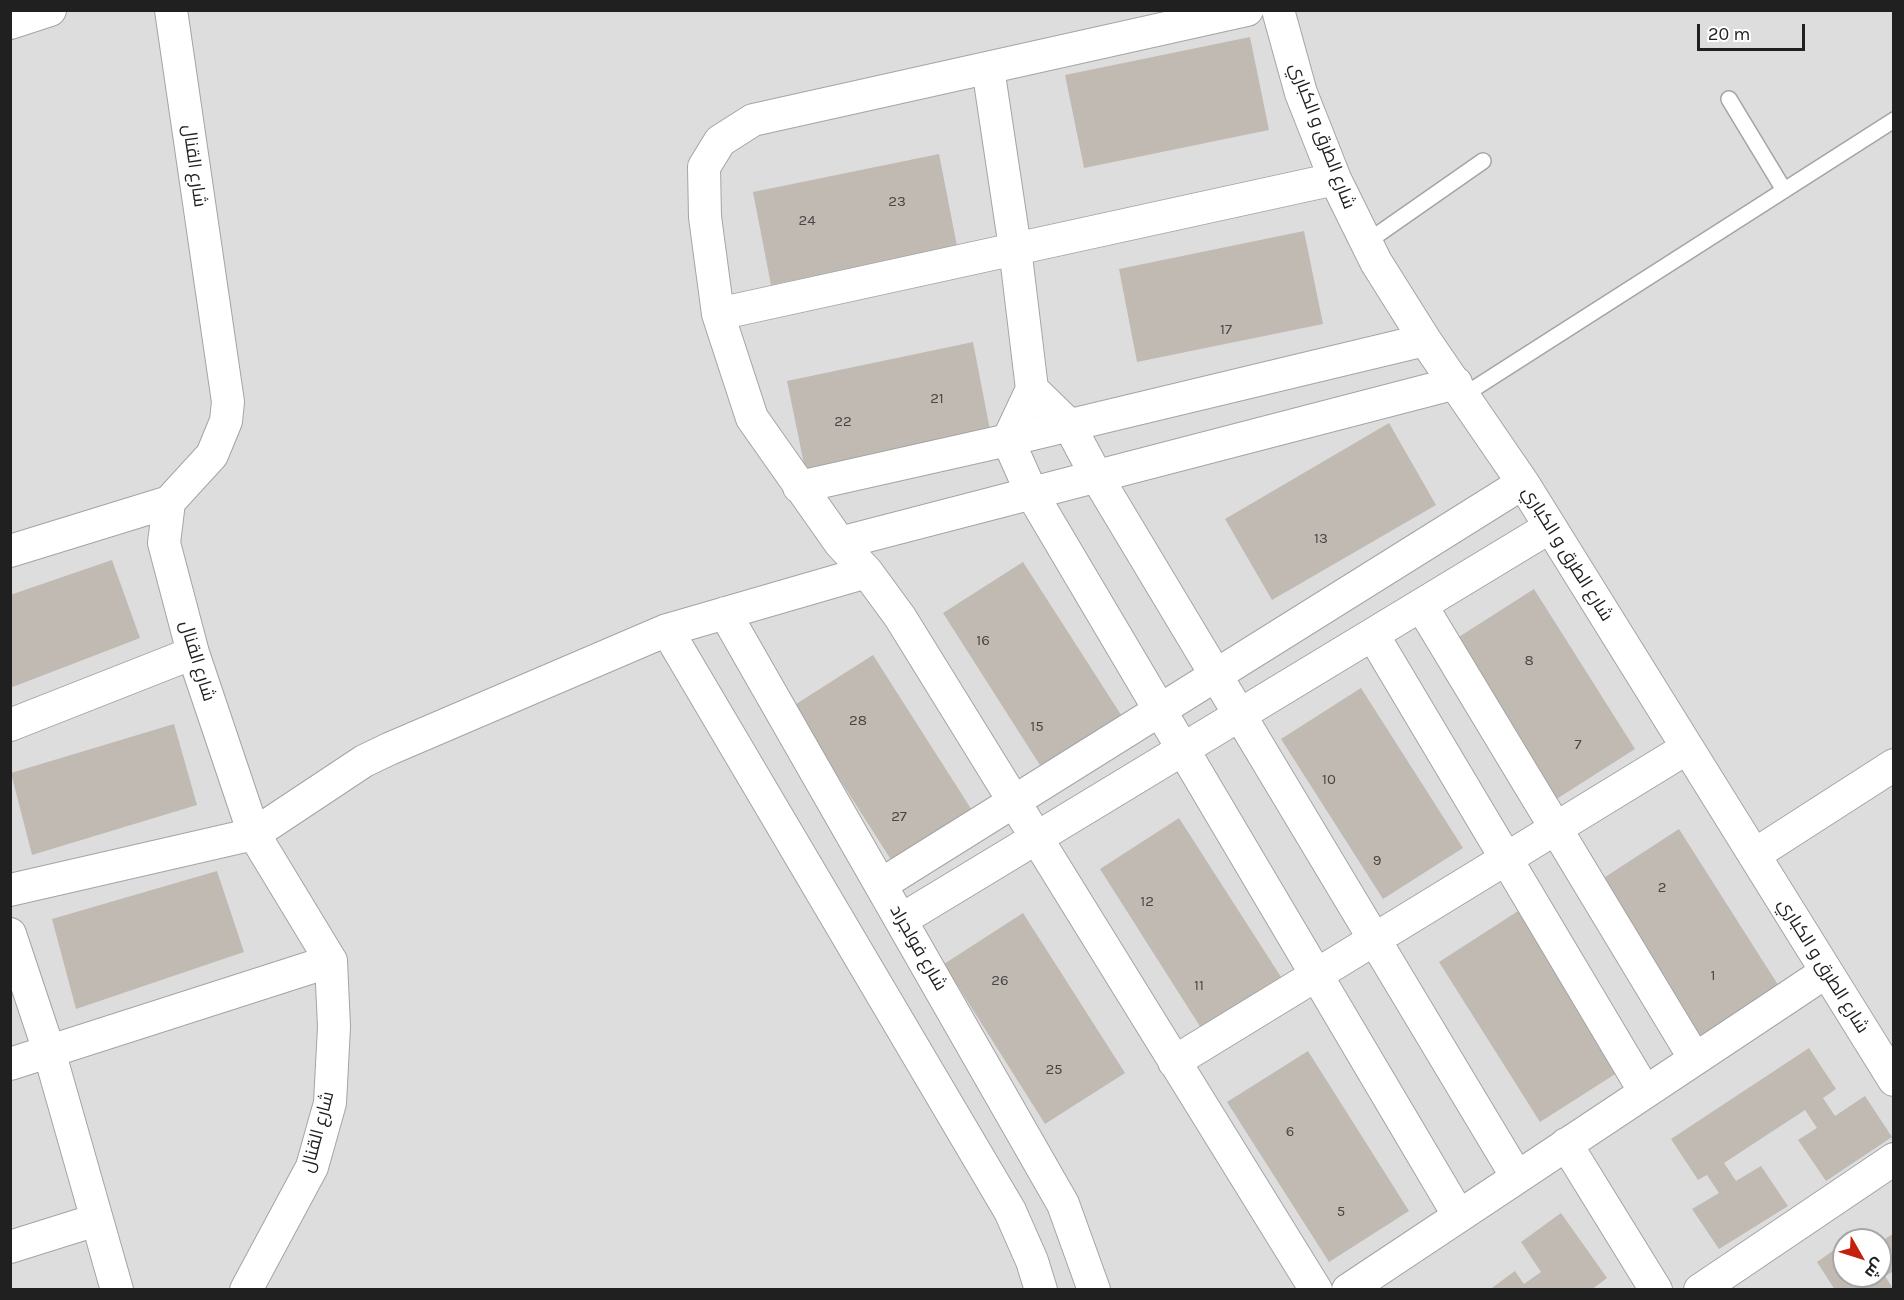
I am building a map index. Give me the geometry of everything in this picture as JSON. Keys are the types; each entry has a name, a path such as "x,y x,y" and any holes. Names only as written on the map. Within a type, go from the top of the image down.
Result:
{"street":[{"path":"10,23 50,10"},
{"name":"شارع القنال","path":"171,10 228,402 226,421 212,455 169,502 164,543 193,654 254,834 331,961 334,1027 330,1103 312,1167 246,1290"},
{"path":"1247,10 753,120 720,141 704,167 705,217 718,314 752,418 840,543 867,572 900,616 1316,1290"},
{"name":"شارع الطرق و الكباري","path":"1278,10 1301,93 1335,179 1366,242 1425,340 1523,483 1893,1080"},
{"path":"988,68 1015,248 1032,389 1008,440 1032,494 1459,1216"},
{"path":"718,314 1335,179"},
{"path":"799,487 1008,440 1425,340"},
{"path":"1032,389 1069,425 1097,477 1239,716 1517,1177"},
{"path":"840,543 1097,477 1460,389"},
{"path":"882,884 1523,483"},
{"path":"10,551 169,502"},
{"path":"901,920 1550,527"},
{"path":"10,890 254,834 364,761 666,630 867,572"},
{"path":"1421,605 1695,1059"},
{"name":"شارع فولجراد","path":"725,613 1063,1204 1094,1290"},
{"path":"666,630 1010,1211 1032,1261 1041,1290"},
{"path":"1372,635 1645,1092"},
{"path":"10,725 193,654"},
{"path":"1174,1062 1687,748"},
{"path":"1754,855 1893,765"},
{"path":"10,933 49,1051 117,1290"},
{"path":"10,1064 331,961"},
{"path":"1348,1290 1391,1278 1459,1216 1826,972"},
{"path":"1566,1144 1656,1290"},
{"path":"1716,1285 1893,1159"},
{"path":"10,1246 96,1220"}],"lane":[{"path":"1729,99 1784,190"},
{"path":"1460,389 1784,190 1893,120"},
{"path":"1366,242 1484,161"}],"shaded area":[{"path":"10,11 1893,11 1893,1289 11,1289"}],"building":[{"path":"1250,37 1269,130 1084,168 1065,75"},
{"path":"939,154 957,246 771,285 753,192"},
{"path":"1304,231 1323,324 1137,362 1119,269"},
{"path":"973,342 991,435 806,474 787,381"},
{"path":"1389,423 1436,505 1272,600 1225,519"},
{"path":"112,560 140,638 10,688 10,595"},
{"path":"1023,562 1125,721 1045,773 943,613"},
{"path":"1534,589 1635,749 1555,800 1454,640"},
{"path":"873,655 975,815 895,866 793,706"},
{"path":"1361,688 1463,848 1383,899 1281,739"},
{"path":"174,724 197,805 32,855 11,773"},
{"path":"1179,818 1281,977 1201,1028 1100,869"},
{"path":"1679,829 1780,988 1700,1040 1599,881"},
{"path":"217,871 244,952 76,1009 52,919"},
{"path":"1518,911 1620,1071 1540,1122 1439,962"},
{"path":"1023,913 1125,1073 1045,1124 944,964"},
{"path":"1809,1048 1836,1089 1823,1098 1835,1116 1865,1096 1892,1137 1826,1181 1798,1140 1817,1128 1805,1110 1724,1163 1736,1181 1761,1166 1788,1206 1719,1249 1692,1209 1719,1193 1707,1175 1698,1180 1671,1139"},
{"path":"1308,1051 1409,1211 1329,1262 1227,1102"},
{"path":"1561,1213 1607,1278 1591,1290 1489,1290 1515,1271 1524,1284 1541,1272 1521,1242"},
{"path":"1894,1233 1894,1271 1892,1272 1892,1234"},
{"path":"1832,1251 1832,1285 1817,1262"},
{"path":"1892,1287 1894,1290 1835,1290 1834,1288"}]}
